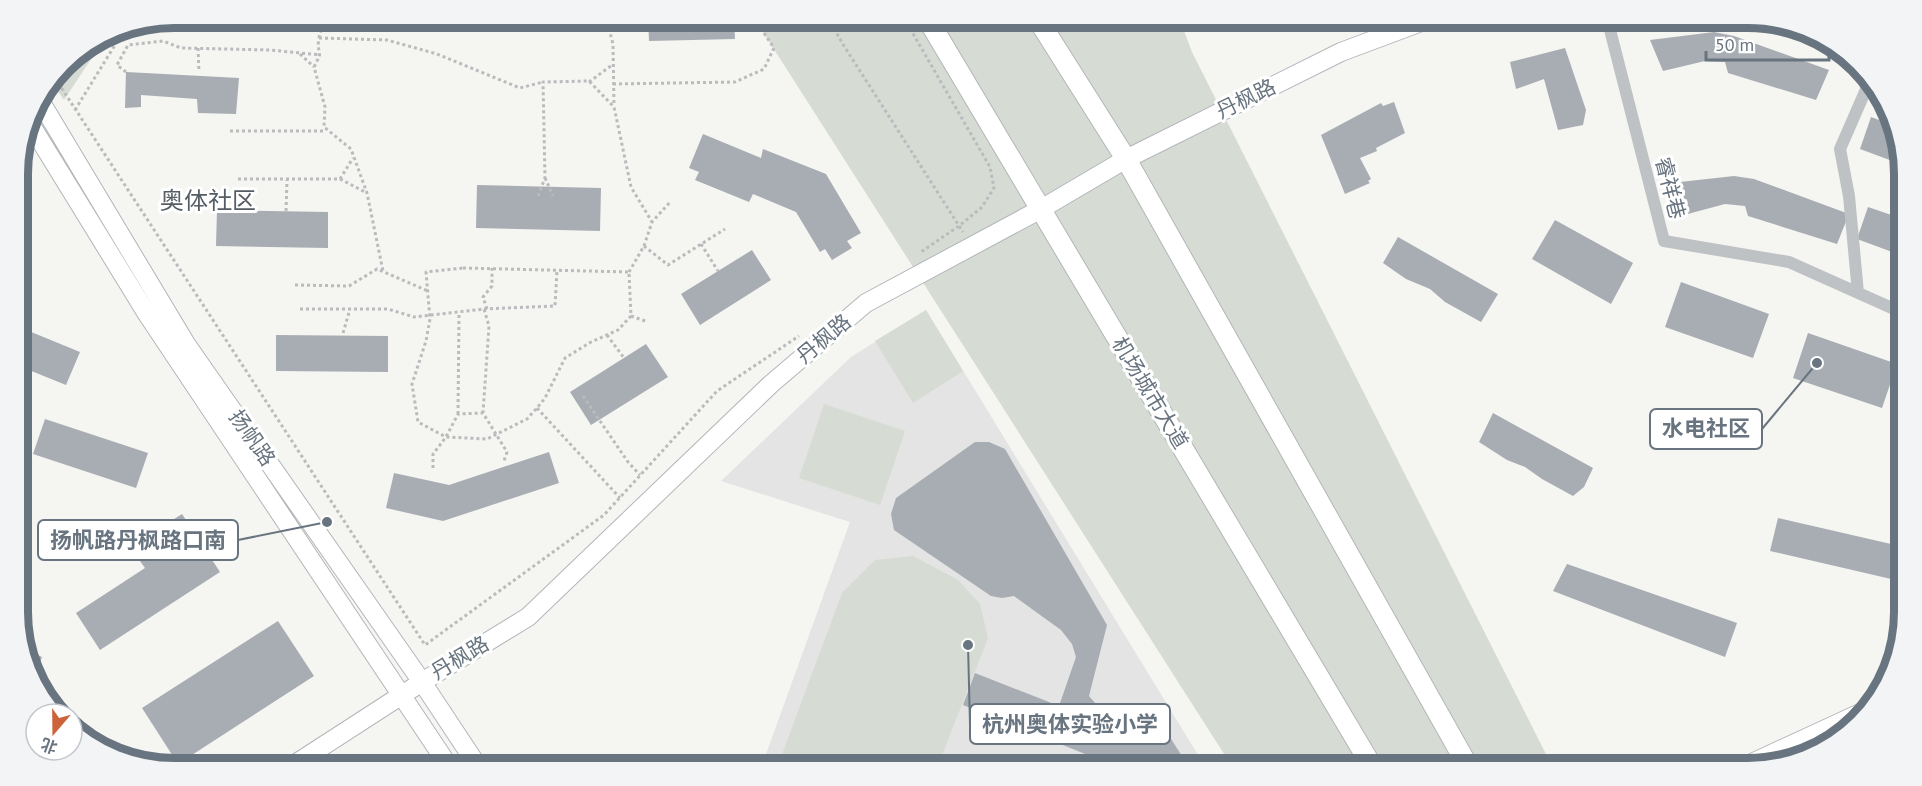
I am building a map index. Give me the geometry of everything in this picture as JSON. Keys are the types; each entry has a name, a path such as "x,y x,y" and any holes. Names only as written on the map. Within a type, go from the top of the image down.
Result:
{"main road":[{"name":"机场城市大道","path":"933,28 1367,757"},
{"path":"1043,28 1126,159 1463,757"},
{"name":"丹枫路","path":"305,758 528,617 771,384 866,303 1126,159 1341,52 1405,28"},
{"name":"扬帆路","path":"45,109 186,344 422,682 472,758"},
{"path":"35,132 147,314 443,758"},
{"path":"1767,756 1844,720"}],"street":[{"name":"睿祥巷","path":"1610,28 1664,241 1789,262 1858,292"},
{"path":"1866,90 1840,149 1849,196 1858,292 1894,309"}],"path":[{"path":"314,68 321,55 319,38 323,28"},
{"path":"609,28 613,44 614,107 631,187 652,222"},
{"path":"614,84 735,82 764,69 774,48 761,28"},
{"path":"834,28 971,246"},
{"path":"910,28 990,167 994,188 982,207 920,253"},
{"path":"319,38 387,40 437,54 520,88 543,82 589,82 613,65"},
{"path":"75,110 118,41"},
{"path":"126,72 117,65 128,45 163,41 181,48 270,50 321,55"},
{"path":"198,48 200,72"},
{"path":"300,54 314,68 325,107 324,127 351,149 368,193 383,271"},
{"path":"538,196 545,178 543,82"},
{"path":"589,82 614,107"},
{"path":"60,85 425,645 604,515 717,392 804,332"},
{"path":"230,131 328,131"},
{"path":"340,179 354,157"},
{"path":"545,178 554,196"},
{"path":"238,179 340,179 368,193"},
{"path":"286,211 287,180"},
{"path":"629,272 464,268 426,272 430,316 426,341 412,384 418,422 446,437 487,439 527,419 545,398 565,358 591,342 618,330 631,316 629,272 644,246 652,222 671,201"},
{"path":"644,246 668,265 725,229"},
{"path":"701,244 718,271"},
{"path":"492,268 492,286 483,297 489,326 483,413 507,452 504,461"},
{"path":"295,285 349,286 377,269 428,291"},
{"path":"300,309 388,309 414,317 486,309 555,306 557,269"},
{"path":"343,333 350,309"},
{"path":"433,468 433,454 446,437 458,414 459,312"},
{"path":"631,316 648,322"},
{"path":"607,335 624,358"},
{"path":"582,396 628,462 640,475"},
{"path":"537,408 620,498"},
{"path":"458,414 483,413"}],"shaded area":[{"path":"760,28 1183,28 1192,52 1548,757 1226,757"},
{"path":"97,51 64,100 56,89 78,65"},
{"path":"926,310 1199,757 765,758 850,522 721,481 851,357"},
{"path":"926,310 963,371 913,403 875,341"},
{"path":"824,404 905,431 880,505 799,478"},
{"path":"913,556 958,580 980,604 988,638 941,758 781,758 842,593 875,560"}],"building":[{"path":"648,28 734,28 735,39 649,41"},
{"path":"1714,32 1734,36 1829,70 1816,100 1728,73 1725,62 1705,61 1663,71 1650,40"},
{"path":"1565,48 1586,110 1583,125 1558,130 1544,79 1516,89 1510,62"},
{"path":"126,72 239,78 236,114 198,113 197,99 141,95 141,107 125,108"},
{"path":"1394,102 1405,133 1376,148 1377,151 1360,158 1371,179 1368,181 1370,183 1345,194 1321,135 1381,103 1383,106"},
{"path":"1871,117 1883,121 1889,137 1893,161 1860,149"},
{"path":"703,134 761,158 763,149 826,174 861,233 847,241 852,248 832,260 825,249 820,252 796,212 753,194 749,202 695,180 699,172 689,168"},
{"path":"1734,176 1754,179 1849,214 1837,244 1748,216 1745,206 1725,204 1684,215 1671,183"},
{"path":"477,185 601,188 600,231 476,228"},
{"path":"1868,207 1894,216 1894,253 1857,239"},
{"path":"217,210 328,212 328,248 216,246"},
{"path":"1555,220 1633,263 1611,304 1532,259"},
{"path":"1398,237 1498,294 1481,322 1445,302 1430,289 1406,279 1383,263"},
{"path":"752,250 771,280 700,325 681,294"},
{"path":"1681,282 1769,314 1753,358 1665,327"},
{"path":"29,331 80,352 66,385 29,370"},
{"path":"1808,333 1894,363 1894,373 1882,408 1793,378"},
{"path":"276,335 388,336 388,372 276,371"},
{"path":"646,344 668,377 591,425 570,392"},
{"path":"1493,413 1593,468 1584,487 1573,496 1479,442"},
{"path":"45,419 148,453 136,488 33,454"},
{"path":"975,442 989,442 1005,449 1107,625 1089,696 1101,710 1164,728 1182,757 1094,757 963,705 975,673 1059,706 1076,657 1072,644 1061,630 1014,596 1002,598 991,596 894,530 891,514 896,498"},
{"path":"549,452 559,483 443,521 386,508 394,473 449,485"},
{"path":"182,514 220,572 100,650 76,613 145,568 130,547"},
{"path":"1778,518 1894,545 1894,580 1770,551"},
{"path":"1567,564 1737,623 1725,657 1553,591"},
{"path":"278,621 314,676 187,758 174,758 142,708"},
{"path":"35,654 42,657 39,665"}],"place":[{"name":"水电社区","path":"1817,363"},
{"name":"扬帆路丹枫路口南","path":"327,522"},
{"name":"杭州奥体实验小学","path":"968,645"}],"district":[{"name":"奥体社区","path":"208,201"}]}
